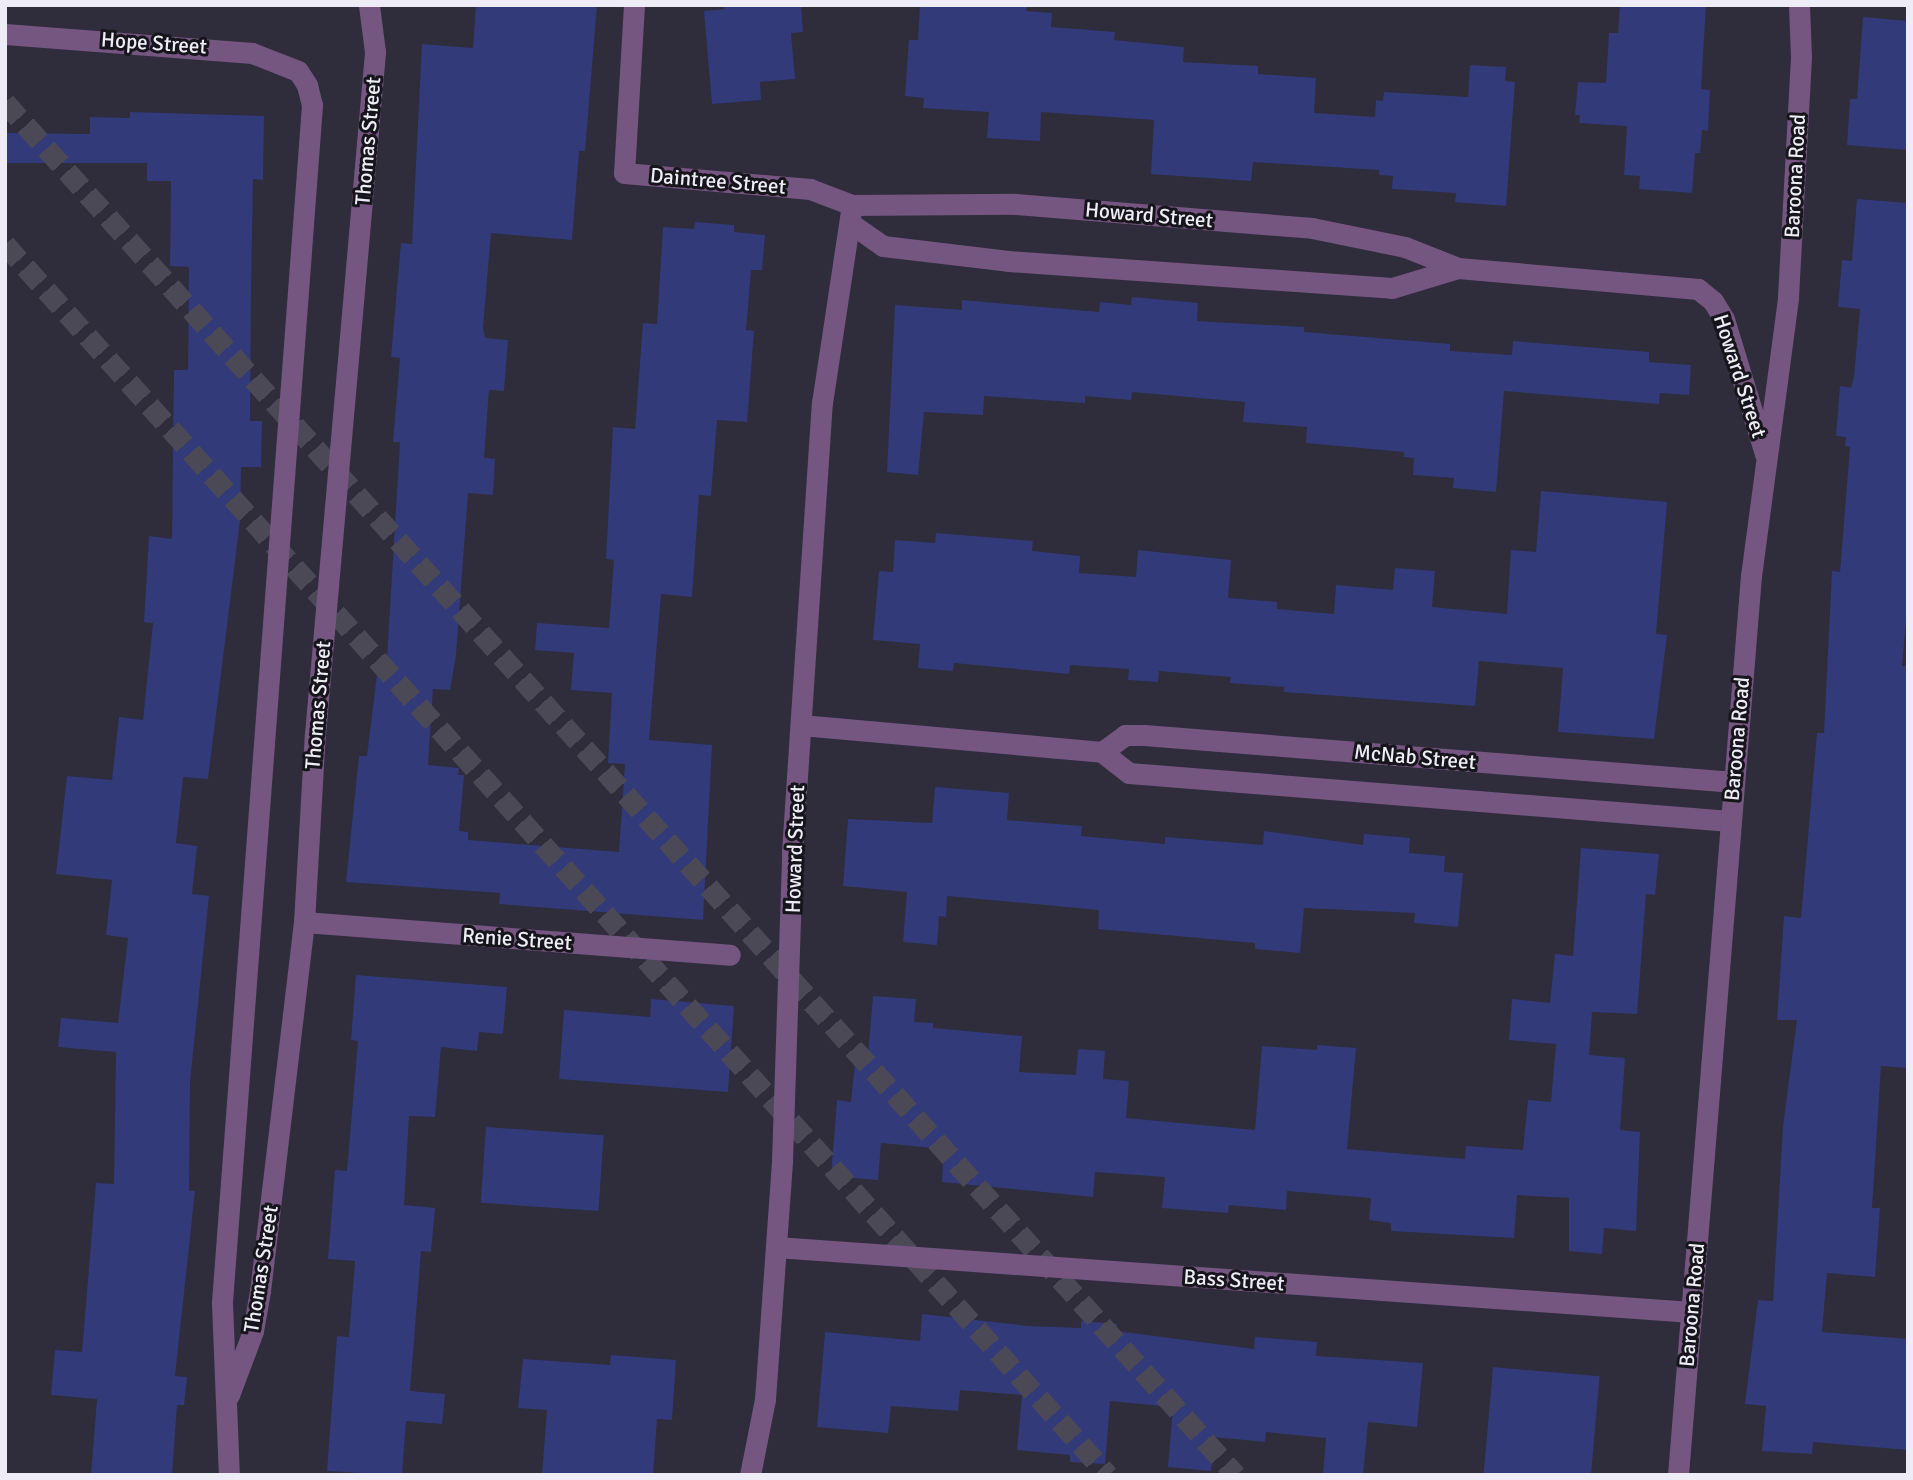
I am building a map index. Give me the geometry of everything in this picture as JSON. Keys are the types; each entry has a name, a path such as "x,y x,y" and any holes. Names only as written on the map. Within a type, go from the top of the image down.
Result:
{"street":[{"name":"Thomas Street","path":"227,1400 253,1331 260,1291 304,922 315,734 373,88 375,35 369,5"},
{"name":"Daintree Street","path":"634,5 624,173 810,189 851,214"},
{"name":"Baroona Road","path":"1678,1475 1751,576 1788,297 1801,57 1799,5"},
{"name":"Hope Street","path":"5,34 243,51 298,71"},
{"name":"Thomas Street","path":"229,1475 222,1303 312,115 307,85 298,71"},
{"name":"Howard Street","path":"851,214 1015,204 1299,227 1405,247 1458,268 1703,291 1718,308 1734,345 1767,460"},
{"name":"Howard Street","path":"851,214 883,246 1022,262 1392,289 1458,268"},
{"name":"Howard Street","path":"750,1475 765,1399 776,1247 801,725 822,403 851,214"},
{"path":"801,725 1102,752"},
{"name":"McNab Street","path":"1730,821 1129,773 1102,752 1125,736 1144,735 1734,782"},
{"name":"Renie Street","path":"304,922 730,955"},
{"name":"Bass Street","path":"776,1247 1692,1312"}],"building":[{"path":"476,5 597,5 585,151 579,151 572,240 491,233 483,327 485,338 508,340 504,391 489,390 484,458 495,459 493,495 468,493 456,655 450,690 433,689 428,765 459,768 458,775 464,775 459,831 468,832 468,840 619,852 625,764 608,763 612,693 571,690 574,653 535,650 537,623 609,628 614,560 606,559 613,427 635,429 643,323 657,324 663,227 694,229 695,222 734,225 734,232 765,235 762,270 751,270 746,330 754,331 747,422 717,420 711,496 699,495 692,597 661,594 649,740 712,745 703,920 499,904 500,893 346,882 359,756 367,756 379,658 387,658 400,442 393,442 400,358 391,357 401,243 412,244 422,44 473,48"},
{"path":"724,5 801,5 803,32 791,33 795,79 760,82 761,100 712,104 704,11 724,9"},
{"path":"920,5 1027,7 1026,11 1052,13 1051,27 1115,32 1114,40 1184,47 1183,62 1258,66 1258,74 1316,78 1314,113 1375,117 1376,100 1383,101 1384,92 1468,97 1470,65 1506,67 1505,81 1515,82 1506,206 1455,202 1456,193 1392,189 1393,176 1379,175 1379,170 1253,162 1251,181 1151,174 1154,120 1041,112 1040,141 987,138 989,112 923,108 924,98 905,96 909,40 918,40"},
{"path":"1620,5 1706,5 1701,89 1710,90 1708,131 1702,130 1700,153 1695,153 1692,193 1639,189 1640,176 1624,175 1627,126 1579,123 1580,115 1575,115 1578,82 1606,83 1609,33 1618,33"},
{"path":"1863,17 1908,21 1908,150 1847,145 1850,99 1857,99"},
{"path":"130,112 264,116 263,180 253,179 251,290 250,421 262,421 261,467 241,467 240,521 208,779 183,777 176,843 197,846 192,894 209,896 190,1082 189,1191 195,1191 175,1376 187,1377 184,1405 177,1405 172,1475 91,1475 97,1399 51,1395 55,1350 82,1352 96,1183 114,1184 116,1052 58,1047 61,1018 118,1023 128,938 106,935 112,880 56,874 67,776 112,780 119,717 143,720 153,623 144,622 149,536 172,539 174,370 188,370 189,267 170,266 171,181 147,181 147,163 7,163 7,133 90,134 90,117 130,118"},
{"path":"1857,199 1908,203 1908,599 1902,666 1908,666 1908,1068 1881,1066 1872,1208 1880,1208 1875,1277 1827,1273 1822,1332 1908,1339 1908,1450 1813,1442 1812,1454 1762,1451 1766,1406 1745,1404 1758,1300 1773,1301 1783,1126 1797,1020 1777,1020 1784,916 1801,918 1817,733 1824,733 1832,571 1840,572 1850,447 1845,446 1846,437 1836,436 1840,386 1851,388 1854,377 1860,309 1838,307 1842,260 1852,261"},
{"path":"1132,297 1198,303 1197,321 1304,327 1304,332 1450,344 1450,351 1512,355 1513,341 1649,352 1649,362 1691,365 1689,395 1660,393 1659,404 1504,391 1496,492 1453,488 1454,478 1413,475 1414,458 1404,457 1404,452 1306,443 1307,427 1243,422 1245,402 1132,392 1131,400 1085,396 1085,403 984,396 983,415 924,412 918,475 887,472 895,305 962,310 962,300 1099,312 1100,302 1131,305"},
{"path":"1541,491 1667,502 1656,634 1667,635 1654,739 1558,732 1563,668 1479,661 1475,706 1284,692 1284,687 1230,683 1231,677 1159,671 1158,682 1128,680 1129,669 1070,665 1069,674 954,663 953,671 918,668 920,644 873,640 879,571 893,572 895,540 935,543 936,533 1033,541 1032,551 1080,556 1079,573 1136,577 1138,550 1231,560 1228,598 1277,602 1277,609 1334,614 1336,585 1393,590 1395,568 1435,571 1432,607 1507,614 1511,550 1536,552"},
{"path":"935,787 1009,793 1007,820 1082,826 1081,836 1165,844 1165,837 1263,845 1264,831 1363,845 1364,834 1410,838 1409,853 1445,856 1444,872 1463,873 1458,927 1414,923 1415,913 1304,908 1300,953 1255,949 1255,943 1098,929 1099,910 947,896 946,917 939,916 937,945 903,942 907,892 843,886 848,819 932,823"},
{"path":"1581,848 1659,854 1655,895 1646,894 1637,1014 1592,1012 1589,1055 1625,1058 1620,1130 1640,1132 1636,1231 1604,1228 1602,1254 1569,1251 1569,1198 1517,1195 1514,1238 1391,1231 1391,1223 1369,1220 1371,1198 1287,1191 1286,1210 1229,1205 1228,1213 1162,1208 1165,1177 1095,1172 1093,1197 942,1182 944,1149 881,1143 878,1180 831,1176 837,1100 851,1102 856,1053 868,1055 873,996 916,999 914,1022 933,1023 933,1028 1022,1036 1019,1072 1076,1075 1078,1049 1105,1051 1103,1079 1129,1081 1126,1118 1255,1130 1262,1046 1317,1050 1317,1045 1356,1048 1347,1149 1465,1159 1466,1146 1523,1150 1528,1100 1551,1102 1556,1044 1509,1040 1512,999 1550,1003 1555,954 1573,956"},
{"path":"356,975 507,987 503,1034 479,1032 477,1051 441,1047 435,1117 409,1116 404,1205 435,1208 431,1252 421,1251 410,1391 445,1394 442,1424 406,1421 402,1475 327,1471 337,1336 349,1337 355,1261 328,1259 335,1170 347,1171 358,1041 351,1040"},
{"path":"651,999 734,1006 728,1092 559,1079 564,1010 650,1017"},
{"path":"486,1127 604,1135 598,1211 481,1203"},
{"path":"922,1314 1028,1326 1081,1328 1081,1321 1117,1324 1116,1331 1254,1349 1255,1337 1317,1342 1316,1356 1423,1363 1417,1427 1368,1422 1363,1475 1323,1475 1326,1438 1266,1432 1265,1442 1214,1437 1211,1471 1168,1467 1173,1407 1110,1401 1105,1464 1070,1462 1070,1455 1017,1450 1022,1395 960,1390 958,1411 891,1406 888,1433 817,1427 825,1332 920,1341"},
{"path":"611,1355 676,1360 672,1420 657,1419 653,1475 542,1475 547,1410 518,1408 523,1359 610,1365"},
{"path":"1493,1367 1600,1376 1591,1475 1484,1475"}],"tunnel":[{"path":"5,102 1236,1475"},
{"path":"5,244 1108,1475"}]}
